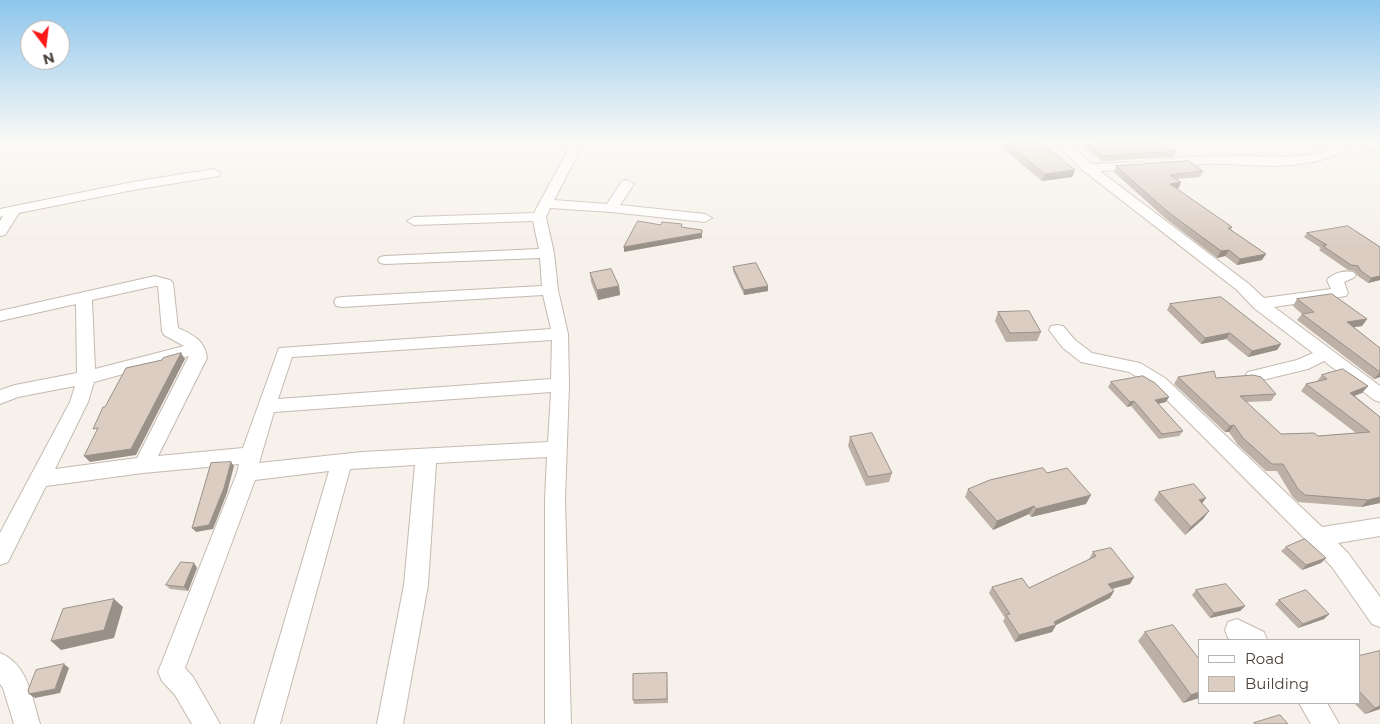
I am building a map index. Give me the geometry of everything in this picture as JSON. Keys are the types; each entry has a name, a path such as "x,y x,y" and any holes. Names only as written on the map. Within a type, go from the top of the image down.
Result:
{"street":[{"path":"0,213 193,177"},
{"path":"558,724 556,449 560,385 560,334 550,290 543,210 560,177"},
{"path":"1100,177 1244,287 1260,304 1380,395"},
{"path":"611,208 628,184"},
{"path":"414,221 543,210 611,208 705,218"},
{"path":"0,232 15,209"},
{"path":"384,260 547,253"},
{"path":"1260,304 1340,293 1335,280 1348,275"},
{"path":"0,316 84,296 162,281 165,283 170,331 188,340 197,348 198,358 143,465"},
{"path":"342,302 550,290"},
{"path":"0,555 80,402 86,378 84,296"},
{"path":"1057,330 1087,358 1134,367 1159,382 1318,536 1340,560 1380,616"},
{"path":"206,724 184,686 171,672 249,464 285,352 560,334"},
{"path":"0,397 15,391 86,378 197,348"},
{"path":"1254,376 1302,365 1326,354"},
{"path":"268,406 560,385"},
{"path":"40,478 143,465 249,464 283,467 556,449"},
{"path":"390,724 416,585 426,457"},
{"path":"267,724 342,462"},
{"path":"1318,536 1380,527"},
{"path":"0,665 14,681 27,724"},
{"path":"1313,704 1326,724"}],"building":[{"path":"1128,177 1173,177 1181,182 1170,184 1232,227 1228,228 1266,254 1240,259 1229,250 1221,251 1168,212"},
{"path":"638,221 661,225 662,222 682,224 681,227 702,230 702,233 624,247"},
{"path":"1348,226 1380,247 1380,276 1371,278 1361,271 1358,266 1351,265 1323,246 1327,245 1307,233"},
{"path":"756,263 768,286 744,290 733,267"},
{"path":"611,269 619,286 597,290 590,273"},
{"path":"1332,294 1367,319 1347,322 1380,348 1380,372 1302,314 1314,312 1297,299"},
{"path":"1221,297 1281,344 1252,351 1230,333 1205,338 1170,304"},
{"path":"1029,311 1041,332 1010,333 998,312"},
{"path":"181,353 131,449 84,456 98,428 93,429 103,407 105,407 126,368 162,360 163,358"},
{"path":"1343,369 1368,386 1350,393 1380,417 1380,497 1368,500 1305,495 1298,489 1283,464 1272,464 1243,438 1234,425 1230,426 1178,377 1214,371 1216,378 1253,375 1261,377 1276,394 1240,396 1281,434 1314,433 1318,436 1370,432 1306,384 1327,379 1322,375"},
{"path":"1143,376 1155,383 1169,397 1155,400 1183,431 1162,434 1134,401 1130,402 1111,382"},
{"path":"872,433 892,473 868,477 850,437"},
{"path":"231,462 224,488 209,525 192,528 211,463"},
{"path":"1043,468 1047,473 1067,468 1091,495 1036,509 1034,506 997,521 968,489 990,480"},
{"path":"1194,484 1206,498 1199,500 1209,511 1191,527 1159,492"},
{"path":"1305,539 1326,558 1306,565 1286,547"},
{"path":"1111,548 1134,577 1108,584 1114,591 1054,622 1056,625 1019,635 1006,615 1010,614 992,587 1022,578 1029,588 1096,556 1093,552"},
{"path":"181,562 194,563 184,587 166,585"},
{"path":"1226,584 1245,606 1214,613 1196,590"},
{"path":"1306,590 1329,614 1303,624 1279,600"},
{"path":"114,599 104,630 51,641 63,609"},
{"path":"1173,625 1198,658 1198,692 1191,695 1145,632"},
{"path":"1380,651 1380,706 1375,708 1360,692 1360,656"},
{"path":"64,664 55,689 29,694 28,690 36,670"},
{"path":"667,673 667,699 633,700 633,674"},
{"path":"1280,715 1288,724 1254,723"}]}
